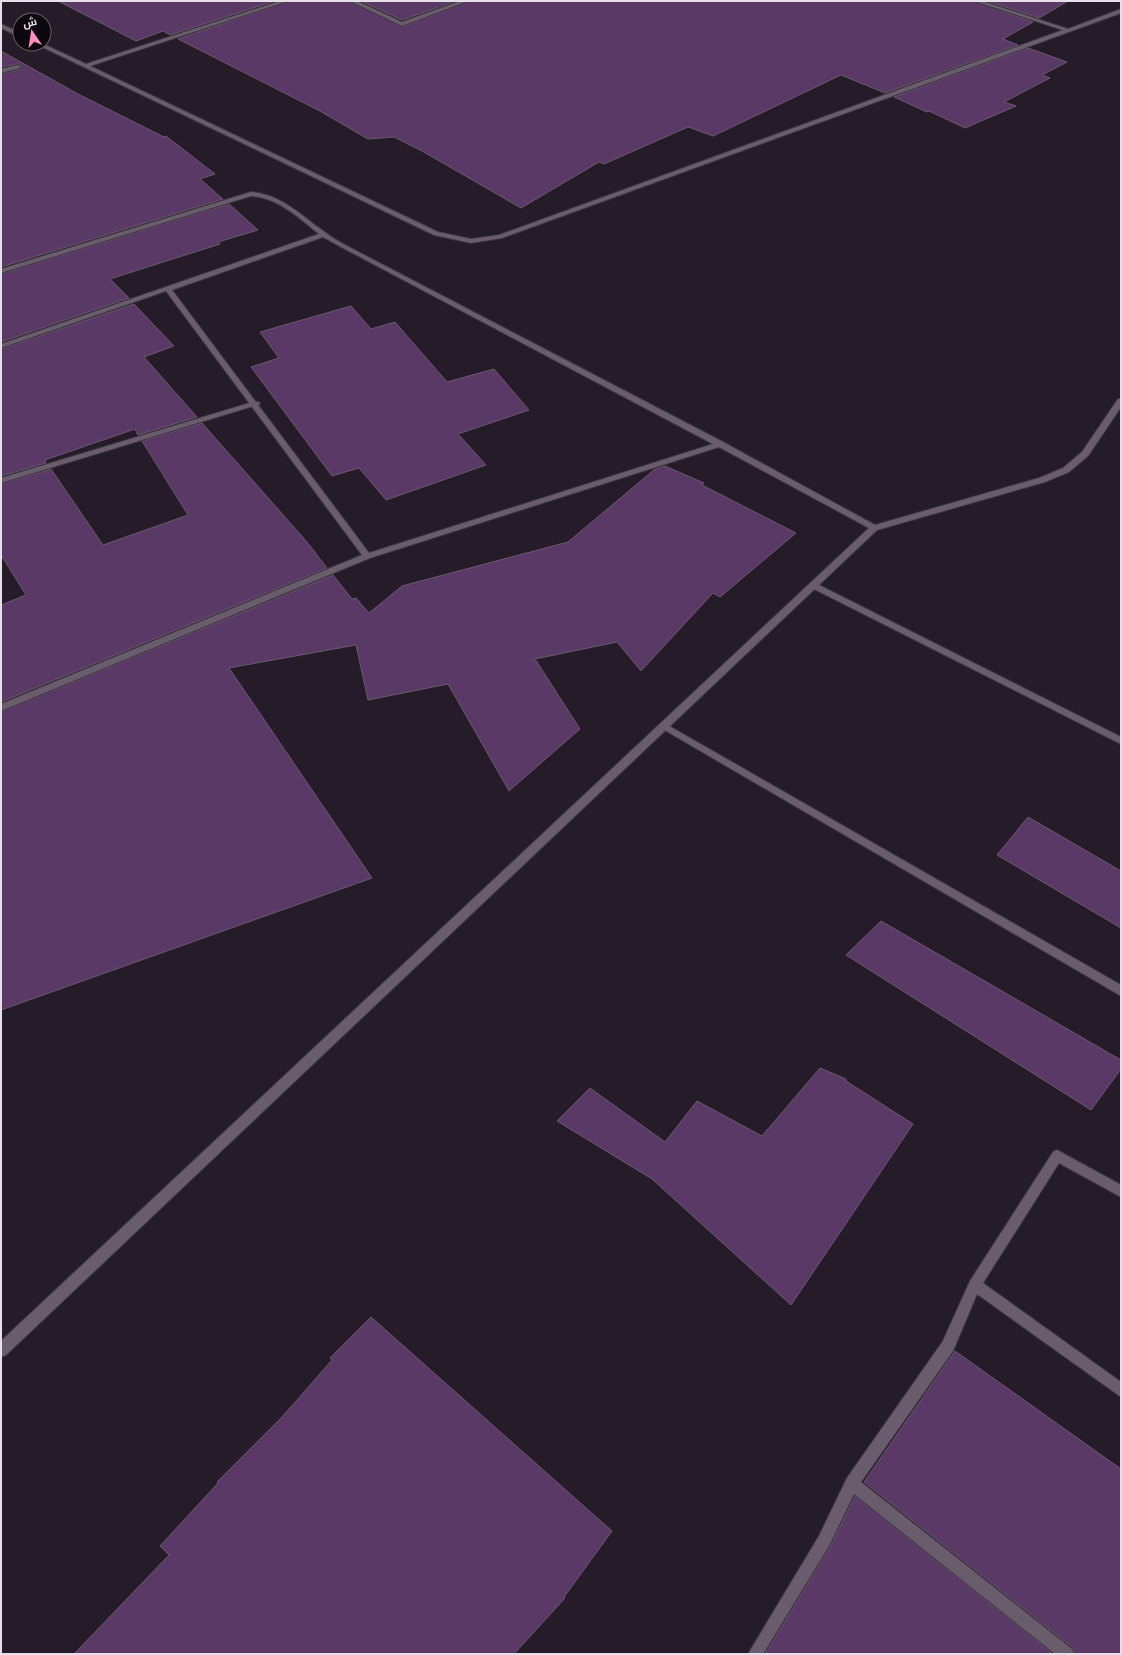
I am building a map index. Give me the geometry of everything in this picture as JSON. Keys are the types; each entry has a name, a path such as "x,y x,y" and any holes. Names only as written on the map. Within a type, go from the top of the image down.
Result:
{"street":[{"path":"86,66 285,1"},
{"path":"353,1 402,24 465,1"},
{"path":"977,1 1067,30"},
{"path":"52,50 436,234 471,241 500,237 1121,11"},
{"path":"1,26 12,31"},
{"path":"1,71 18,67"},
{"path":"1,271 251,194 259,194 275,199 324,235 345,247 720,444 874,528"},
{"path":"1,346 324,235"},
{"path":"168,288 256,404 367,556"},
{"path":"1,1350 874,528 1042,480 1066,470 1085,454 1121,401"},
{"path":"1,481 256,404"},
{"path":"1,708 367,556 720,444"},
{"path":"813,584 1121,741"},
{"path":"664,726 1121,991"},
{"path":"755,1654 824,1541 852,1483 948,1346 976,1285 1058,1156 1121,1191"},
{"path":"976,1285 1121,1390"},
{"path":"852,1483 1066,1654"}],"building":[{"path":"58,1 275,1 170,35 163,31 136,41"},
{"path":"289,1 349,1 403,27 469,1 973,1 1033,22 1003,39 1018,45 885,93 841,75 713,136 688,127 604,164 599,162 521,208 422,151 394,137 368,139 318,110 178,39"},
{"path":"361,1 456,1 402,20"},
{"path":"987,1 1068,1 1039,18"},
{"path":"1028,48 1067,62 1042,75 1050,78 1004,102 1016,106 965,128 894,97"},
{"path":"1,51 78,94 164,137 166,136 215,174 200,179 223,199 1,267 1,74 20,69 22,67 18,64 1,67"},
{"path":"229,204 258,230 218,242 220,244 110,279 129,298 1,342 1,274"},
{"path":"134,304 174,346 144,357 197,417 138,435 135,429 45,460 46,463 1,476 1,349"},
{"path":"351,306 371,329 395,322 447,382 494,369 529,410 458,434 486,465 386,500 359,468 332,476 251,367 279,358 260,332"},
{"path":"202,423 307,542 327,568 1,702 1,605 26,595 1,555 1,484 51,469 103,545 188,515 142,441"},
{"path":"665,466 704,483 702,485 796,533 720,597 713,593 641,671 617,642 535,659 580,729 509,791 448,684 368,700 356,645 229,668 372,878 1,1010 1,712 333,575 352,599 356,598 369,613 402,586 568,542 655,469"},
{"path":"1028,817 1121,871 1121,928 997,855"},
{"path":"881,921 1121,1060 1121,1069 1091,1110 846,955"},
{"path":"820,1068 846,1079 846,1081 913,1124 791,1305 652,1179 557,1121 590,1088 665,1142 697,1101 762,1136"},
{"path":"371,1317 612,1531 564,1597 565,1598 514,1654 74,1654 169,1555 160,1546 218,1483 217,1482 282,1417 332,1360 330,1358"},
{"path":"955,1351 1121,1469 1121,1654 1075,1654 1073,1648 864,1482"},
{"path":"855,1496 1053,1654 765,1654 830,1547"}]}
